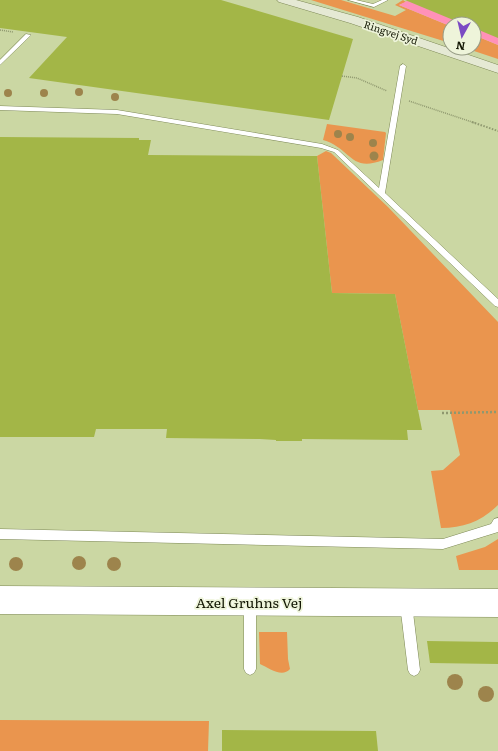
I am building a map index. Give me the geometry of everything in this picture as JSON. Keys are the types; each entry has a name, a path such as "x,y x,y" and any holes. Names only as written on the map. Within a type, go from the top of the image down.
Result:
{"main road":[{"name":"Ringvej Syd","path":"283,0 354,20 498,69"}],"street":[{"name":"Axel Gruhns Vej","path":"0,600 498,604"}],"lane":[{"path":"350,0 374,6 386,0"},
{"path":"0,63 28,35"},
{"path":"382,193 402,66"},
{"path":"0,108 117,112 322,146 336,151 498,304"},
{"path":"0,534 443,544 494,528 498,523"},
{"path":"250,603 250,669"},
{"path":"406,603 414,670"}],"path":[{"path":"342,76 357,78 414,103 498,131"},
{"path":"442,413 498,412"}],"shaded area":[{"path":"311,0 341,0 395,16 406,10 395,5 403,0 406,2 399,5 442,23 442,41"},
{"path":"409,0 413,0 454,16 442,16 442,23 399,5"},
{"path":"482,27 498,33 498,45 482,38"},
{"path":"482,38 498,45 498,59 482,54"},
{"path":"327,124 385,132 383,160 372,163 357,161 351,158 340,148 323,140"},
{"path":"326,151 331,153 388,207 498,322 498,505 486,515 465,525 441,528 431,471 443,470 460,455 450,410 418,410 395,294 332,293 317,156"},
{"path":"498,539 498,570 459,570 456,556 485,547"},
{"path":"259,632 287,632 290,669 287,672 283,673 275,671 260,664"},
{"path":"0,720 209,721 208,751 0,751"}],"building":[{"path":"0,0 221,0 353,39 329,120 29,78 67,37 0,28"},
{"path":"405,0 498,0 498,38 482,31 482,16 444,16"},
{"path":"0,137 139,138 139,140 151,140 148,155 317,156 332,293 395,294 422,430 407,430 408,440 302,439 302,441 276,441 260,439 166,438 167,429 96,429 94,437 0,437"},
{"path":"427,641 498,642 498,664 430,663"},
{"path":"222,730 376,731 378,751 222,751"}]}
